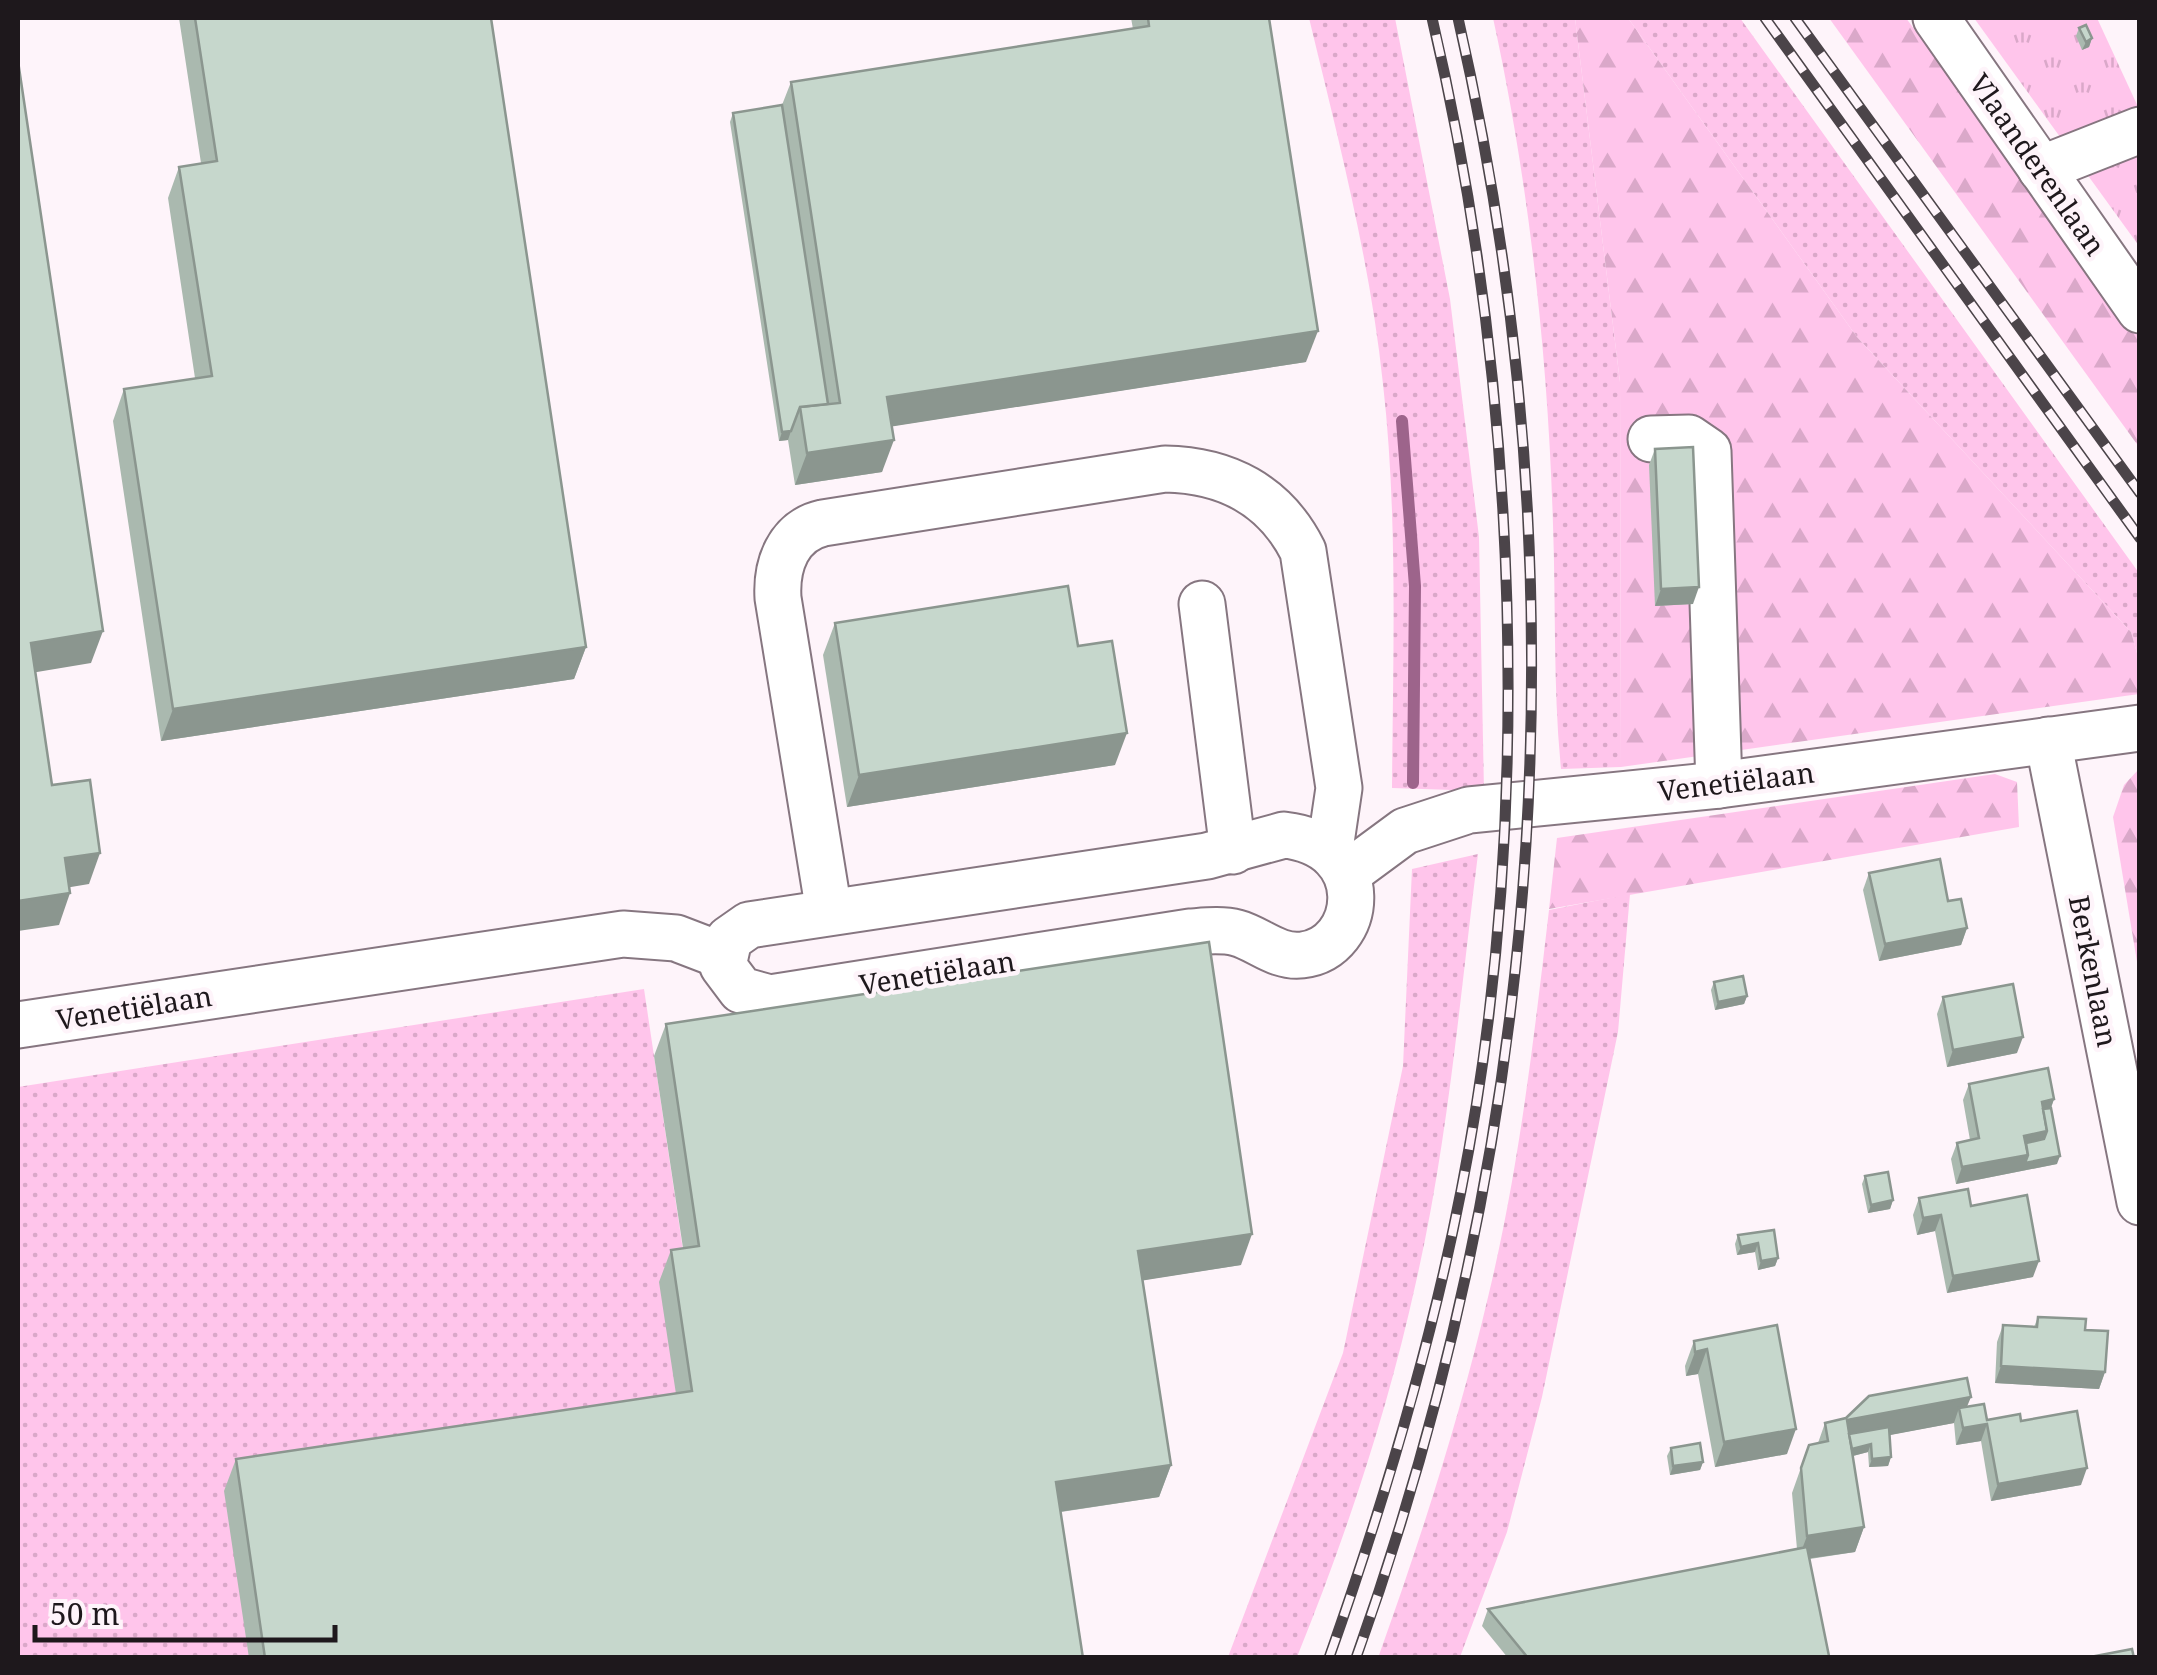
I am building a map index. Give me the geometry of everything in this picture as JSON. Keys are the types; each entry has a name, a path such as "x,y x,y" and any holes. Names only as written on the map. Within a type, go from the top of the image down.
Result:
{"street":[{"name":"Vlaanderenlaan","path":"1936,18 2140,310"},
{"path":"2042,169 2140,130"},
{"path":"1651,440 1689,438 1708,451 1719,786"},
{"path":"829,912 778,598 782,560 804,530 861,517 1165,469 1192,470 1240,485 1278,512 1303,551 1310,576 1338,788 1338,861"},
{"path":"1202,604 1233,851"},
{"name":"Venetiëlaan","path":"18,1025 623,934 676,938 723,956 726,973 735,986 754,996 770,998 1190,932 1233,932 1272,950 1301,956 1330,943 1340,931 1350,902 1338,861 1405,831 1470,810 1719,786 2140,728"},
{"name":"Berkenlaan","path":"2048,740 2140,1202"},
{"path":"723,956 729,939 749,925 1233,851 1284,835 1309,837 1338,861"}],"green space":[{"path":"1309,18 1395,18 1450,299 1479,537 1484,791 1392,788 1393,535 1383,384 1362,245"},
{"path":"1493,18 1575,18 1620,382 1621,767 1561,769 1550,461 1541,334 1517,143"},
{"path":"1575,18 1628,18 1857,337 2131,632 2139,660 2139,694 1621,767 1620,382"},
{"path":"1628,18 1740,18 2139,573 2139,660 2131,632 1857,337"},
{"path":"1829,18 1906,18 2139,336 2139,447"},
{"path":"1974,18 2097,18 2139,109 2139,246"},
{"path":"2139,769 2139,974 2113,817 2124,785"},
{"path":"1995,774 2017,782 2019,827 1549,909 1557,838"},
{"path":"1478,854 1437,1176 1405,1330 1364,1472 1297,1657 1228,1657 1343,1353 1403,1066 1412,869"},
{"path":"1630,894 1618,1032 1542,1397 1507,1532 1460,1657 1378,1658 1439,1477 1500,1246 1517,1151 1549,910"},
{"path":"644,989 687,1277 680,1423 250,1657 18,1658 18,1087"}],"building":[{"path":"195,18 491,18 586,647 173,709 124,389 212,376 179,167 217,161"},
{"path":"1148,18 1269,18 1318,331 887,397 894,440 807,453 800,407 840,403 791,82 1149,26"},
{"path":"2086,25 2092,38 2086,42 2079,28"},
{"path":"18,61 103,631 31,643 52,785 90,780 100,853 65,858 70,893 18,901"},
{"path":"782,105 828,404 800,407 791,431 782,432 733,113"},
{"path":"1693,447 1699,587 1661,589 1655,449"},
{"path":"1068,586 1078,646 1112,641 1127,733 859,775 835,623"},
{"path":"1940,859 1948,901 1961,899 1967,928 1885,944 1869,873"},
{"path":"1209,942 1252,1234 1138,1251 1171,1465 1056,1482 1083,1658 265,1658 236,1459 692,1391 671,1250 699,1246 666,1024"},
{"path":"1743,976 1747,996 1718,1002 1714,982"},
{"path":"2013,984 2023,1037 1953,1050 1943,997"},
{"path":"2048,1068 2054,1099 2042,1102 2047,1131 2024,1136 2028,1155 1962,1167 1957,1143 1979,1138 1969,1084"},
{"path":"2051,1108 2060,1156 2025,1163 2026,1143 2044,1139 2047,1131 2043,1109"},
{"path":"1888,1172 1893,1200 1871,1205 1865,1176"},
{"path":"1968,1189 1971,1206 2027,1195 2039,1261 1953,1276 1941,1215 1923,1218 1919,1198"},
{"path":"1774,1230 1778,1258 1761,1261 1758,1243 1741,1247 1738,1235"},
{"path":"2038,1317 2086,1319 2085,1330 2108,1331 2105,1372 2001,1366 2003,1325 2037,1327"},
{"path":"1777,1325 1796,1429 1724,1442 1707,1349 1695,1352 1694,1341"},
{"path":"1967,1378 1971,1397 1847,1420 1864,1527 1807,1536 1801,1468 1809,1445 1828,1441 1825,1423 1846,1418 1869,1396"},
{"path":"1984,1404 1987,1420 2020,1414 2021,1421 2077,1411 2087,1468 1998,1484 1987,1424 1963,1428 1959,1408"},
{"path":"1889,1427 1891,1457 1872,1459 1871,1444 1852,1449 1849,1434"},
{"path":"1700,1443 1703,1462 1673,1466 1671,1448"},
{"path":"1807,1547 1829,1656 1528,1658 1488,1609"},
{"path":"2132,1649 2134,1658 2085,1658"}],"waterway":[{"path":"1402,421 1415,586 1413,783"}],"railway":[{"path":"1329,1658 1404,1427 1449,1250 1485,1048 1500,902 1507,753 1507,603 1499,453 1484,305 1461,159 1432,18"},
{"path":"1356,1658 1420,1457 1470,1254 1505,1050 1526,845 1531,639 1522,432 1498,225 1458,18"},
{"path":"1765,18 2140,538"},
{"path":"1795,18 2140,493"}]}
